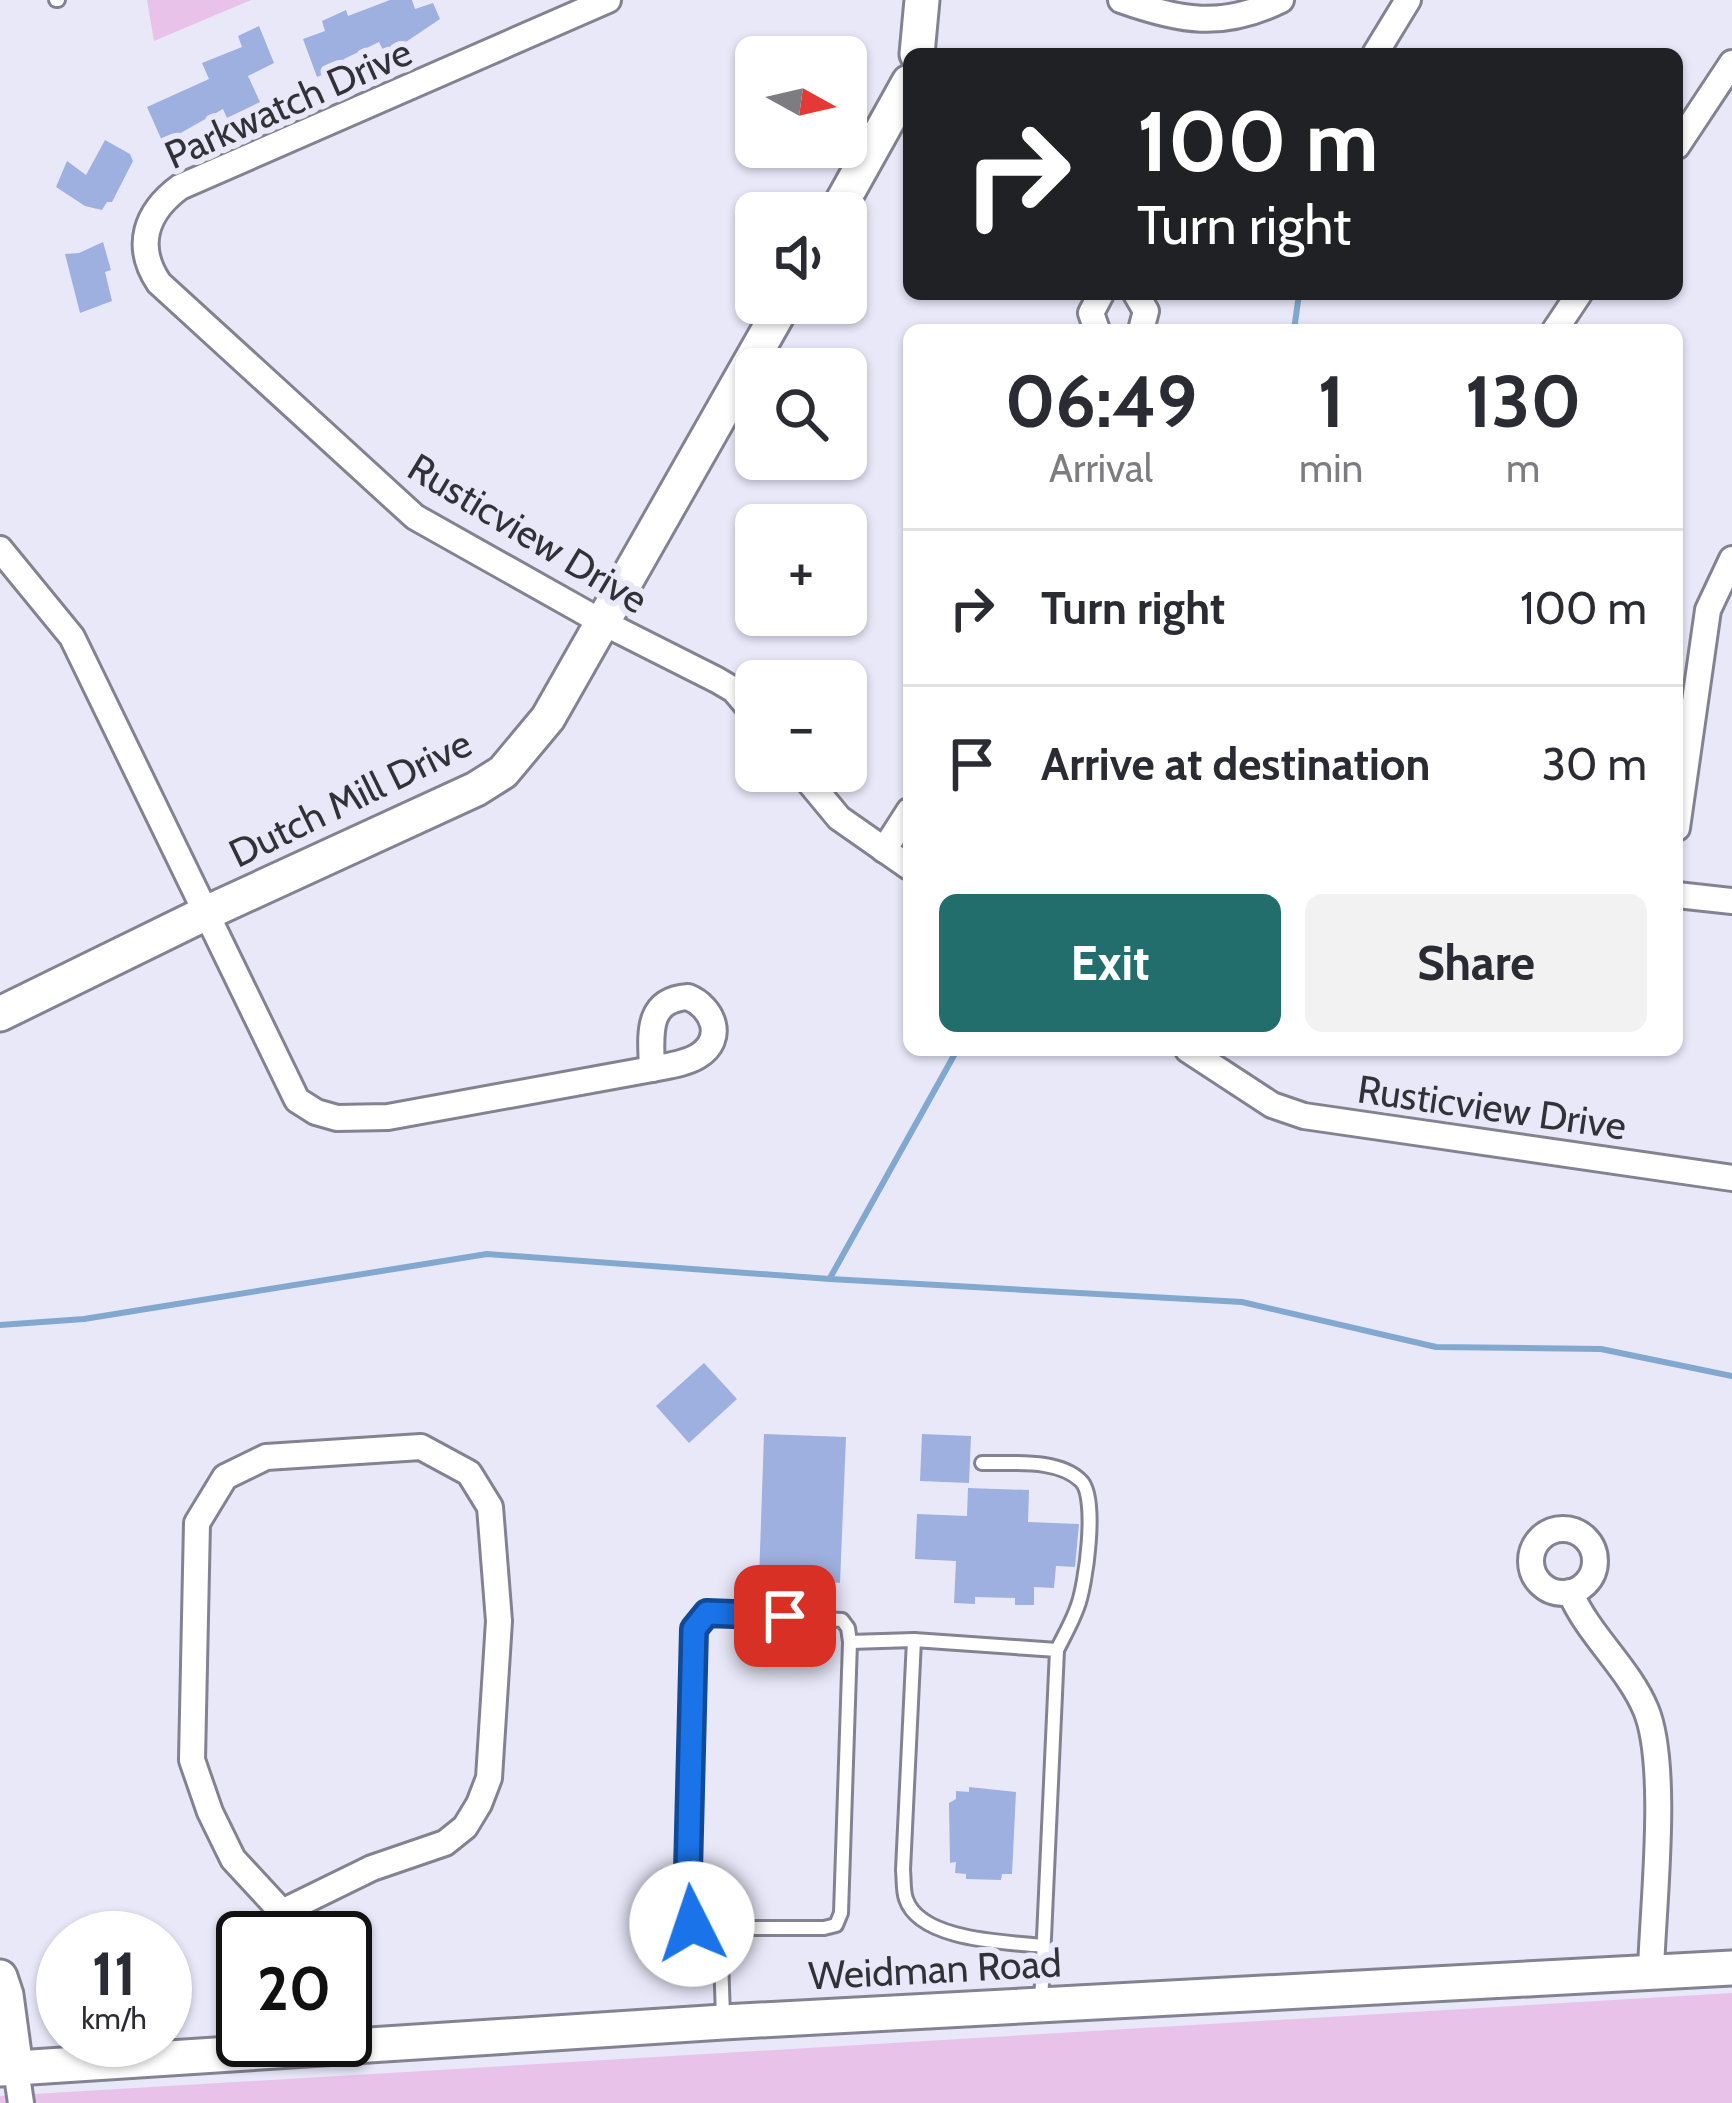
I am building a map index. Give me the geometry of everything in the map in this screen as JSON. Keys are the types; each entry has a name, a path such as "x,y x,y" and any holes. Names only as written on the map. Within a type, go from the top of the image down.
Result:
{"street":[{"name":"Parkwatch Drive","path":"145,231 164,199 180,187 608,0"},
{"path":"918,48 922,0"},
{"path":"1121,0 1194,20 1244,15 1281,0"},
{"path":"1380,48 1408,0"},
{"path":"1683,137 1732,63"},
{"path":"848,192 903,93"},
{"name":"Rusticview Drive","path":"145,231 144,252 159,284 390,498 416,517 735,692"},
{"name":"Dutch Mill Drive","path":"0,1014 476,789 503,772 548,718 772,324"},
{"path":"0,549 72,637 297,1100 337,1118 388,1118 652,1070"},
{"path":"1683,786 1708,610 1732,559"},
{"path":"817,792 838,818 903,863"},
{"path":"884,850 903,820"},
{"path":"1683,896 1732,902"},
{"name":"Rusticview Drive","path":"1202,1056 1272,1105 1304,1116 1732,1178"},
{"path":"421,1447 469,1473 490,1507 499,1621 489,1778 464,1827 445,1843 372,1868 282,1912 233,1859 192,1760 197,1523 225,1478 266,1456 421,1447"},
{"path":"1570,1592 1582,1621 1645,1707 1653,1734 1657,1778 1651,1970"},
{"name":"Weidman Road","path":"372,2042 1732,1968"},
{"path":"0,1977 6,1995 8,2069 21,2103"},
{"name":"Weidman Road","path":"8,2069 216,2053"}],"lane":[{"path":"982,1463 1047,1466 1077,1477 1090,1495 1086,1573 1078,1606 1057,1650 1041,2005"},
{"path":"707,1613 842,1620 850,1642 841,1913 836,1924 824,1928 720,1928 692,1924 687,1912 694,1629 707,1613"},
{"path":"850,1642 914,1640 1057,1650"},
{"path":"914,1640 903,1870 906,1902 928,1924 948,1933 1044,1946"},
{"path":"720,1928 723,2022"}],"shaded area":[{"path":"147,0 251,0 154,41"},
{"path":"1732,1993 1732,2103 0,2103 0,2096"}],"building":[{"path":"390,0 412,0 415,9 433,3 440,19 397,48 383,50 379,42 317,77 303,39 325,31 322,21 346,10 348,16"},
{"path":"259,26 274,63 248,76 260,102 227,118 223,109 163,143 147,107 209,79 202,63 242,47 238,36"},
{"path":"105,140 130,154 133,161 112,202 102,210 85,206 56,187 67,161 86,175"},
{"path":"103,242 111,270 105,272 112,301 80,313 65,254"},
{"path":"704,1363 737,1399 689,1443 656,1406"},
{"path":"764,1434 846,1437 840,1583 822,1582 821,1593 782,1592 782,1580 759,1580"},
{"path":"922,1434 971,1436 969,1483 920,1481"},
{"path":"968,1488 1029,1490 1028,1522 1079,1524 1075,1567 1056,1566 1054,1588 1034,1587 1034,1605 1015,1605 1015,1598 975,1597 975,1604 954,1603 956,1561 915,1559 917,1514 967,1516"},
{"path":"969,1787 1016,1792 1012,1874 1002,1874 1001,1880 966,1879 966,1874 955,1873 956,1862 950,1863 949,1803 956,1799 956,1791 969,1792"}],"waterway":[{"path":"1295,324 1298,300"},
{"path":"830,1278 954,1056"},
{"path":"0,1325 84,1319 487,1254 1242,1302 1436,1347 1601,1349 1732,1376"}],"route":[{"path":"692,1924 687,1912 694,1629 707,1613 785,1616"}]}
